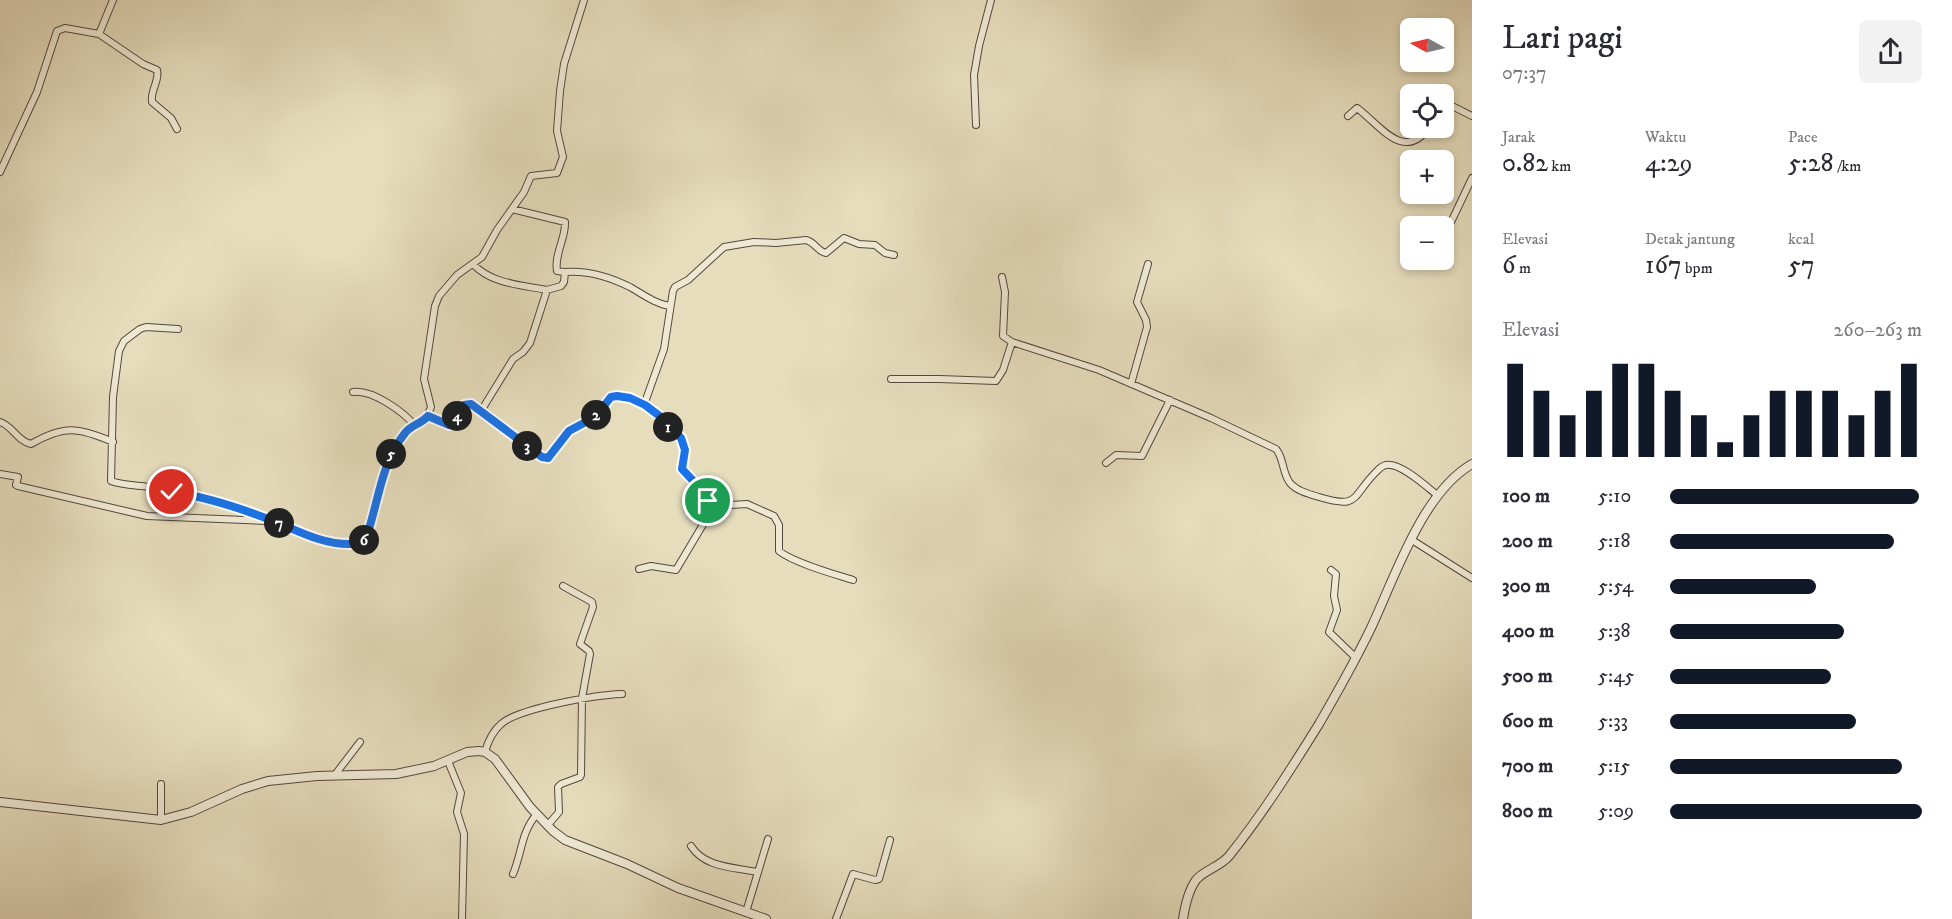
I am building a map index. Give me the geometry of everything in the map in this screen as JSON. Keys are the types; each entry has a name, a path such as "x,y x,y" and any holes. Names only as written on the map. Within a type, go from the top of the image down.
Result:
{"street":[{"path":"99,34 113,0"},
{"path":"178,329 146,327 124,340 119,351 113,397 111,479 113,482 194,496 274,521 329,542 351,544 364,540 373,519 386,465 403,435 428,416 431,407 424,379 435,306 439,296 458,275 482,257 497,230 524,192 531,176 555,174 558,171 563,157 557,131 564,64 584,0"},
{"path":"976,125 974,75 991,0"},
{"path":"0,172 37,92 57,31 65,28 99,34 143,64 157,70 152,102 171,118 177,129"},
{"path":"1454,107 1472,116"},
{"path":"1348,116 1357,108 1402,142 1413,142 1420,138"},
{"path":"1454,216 1472,178"},
{"path":"512,208 565,222 556,268 558,272 594,274 628,286 656,303 669,306"},
{"path":"645,405 664,349 670,315 669,306 675,287 688,280 727,246 754,242 776,243 806,240 811,241 826,253 844,238 860,244 875,245 885,253 894,255"},
{"path":"473,264 485,274 503,281 547,290 561,286 565,272"},
{"path":"1131,384 1147,327 1137,302 1148,264"},
{"path":"1002,277 1005,292 1003,336 1012,342 1099,370 1276,449 1279,451 1289,481 1300,490 1318,497 1349,503 1357,497 1380,468 1387,465 1397,467 1440,492"},
{"path":"481,411 513,359 530,343 547,290"},
{"path":"891,379 996,381 999,380 1012,342"},
{"path":"353,392 364,391 399,410 415,426"},
{"path":"428,416 449,425 466,404 471,404 542,457 548,458 569,431 595,417 611,397 630,398 645,405 661,417 681,438 685,450 682,469 699,487 704,498 714,506 747,504 774,516 778,525 779,551 805,564 853,580"},
{"path":"1106,463 1116,456 1142,456 1170,400"},
{"path":"0,422 5,423 20,439 31,444 54,431 64,429 89,433 113,442"},
{"path":"1183,919 1189,895 1196,880 1227,858 1234,850 1307,742 1356,658 1412,540 1440,492 1472,464"},
{"path":"0,474 18,477 16,485 18,486 147,516 274,521"},
{"path":"639,569 651,566 676,570 714,506"},
{"path":"1412,540 1472,578"},
{"path":"1331,570 1336,578 1334,596 1337,610 1329,632 1356,658"},
{"path":"547,826 559,812 558,787 581,775 582,698 590,654 580,644 594,604 563,586"},
{"path":"485,752 494,732 503,722 519,715 582,698 622,694"},
{"path":"334,776 360,742"},
{"path":"0,802 161,820 184,814 242,789 268,781 396,774 434,766 467,752 485,752 495,759 511,783 547,826 565,840 627,864 678,888 766,919"},
{"path":"448,761 461,793 457,812 464,834 462,919"},
{"path":"161,784 161,820"},
{"path":"513,874 519,859 524,834 529,823 537,814"},
{"path":"746,912 768,839"},
{"path":"836,919 853,874 874,880 879,879 890,840"},
{"path":"691,846 696,854 711,864 757,872"}],"route":[{"path":"172,492 237,508 329,542 358,543 367,535 373,519 381,478 393,451 408,429 424,421 428,416 449,425 464,405 471,404 542,457 548,458 569,431 595,417 611,397 617,396 630,398 645,405 661,417 664,423 681,438 685,450 682,469 699,487 708,501"}]}
